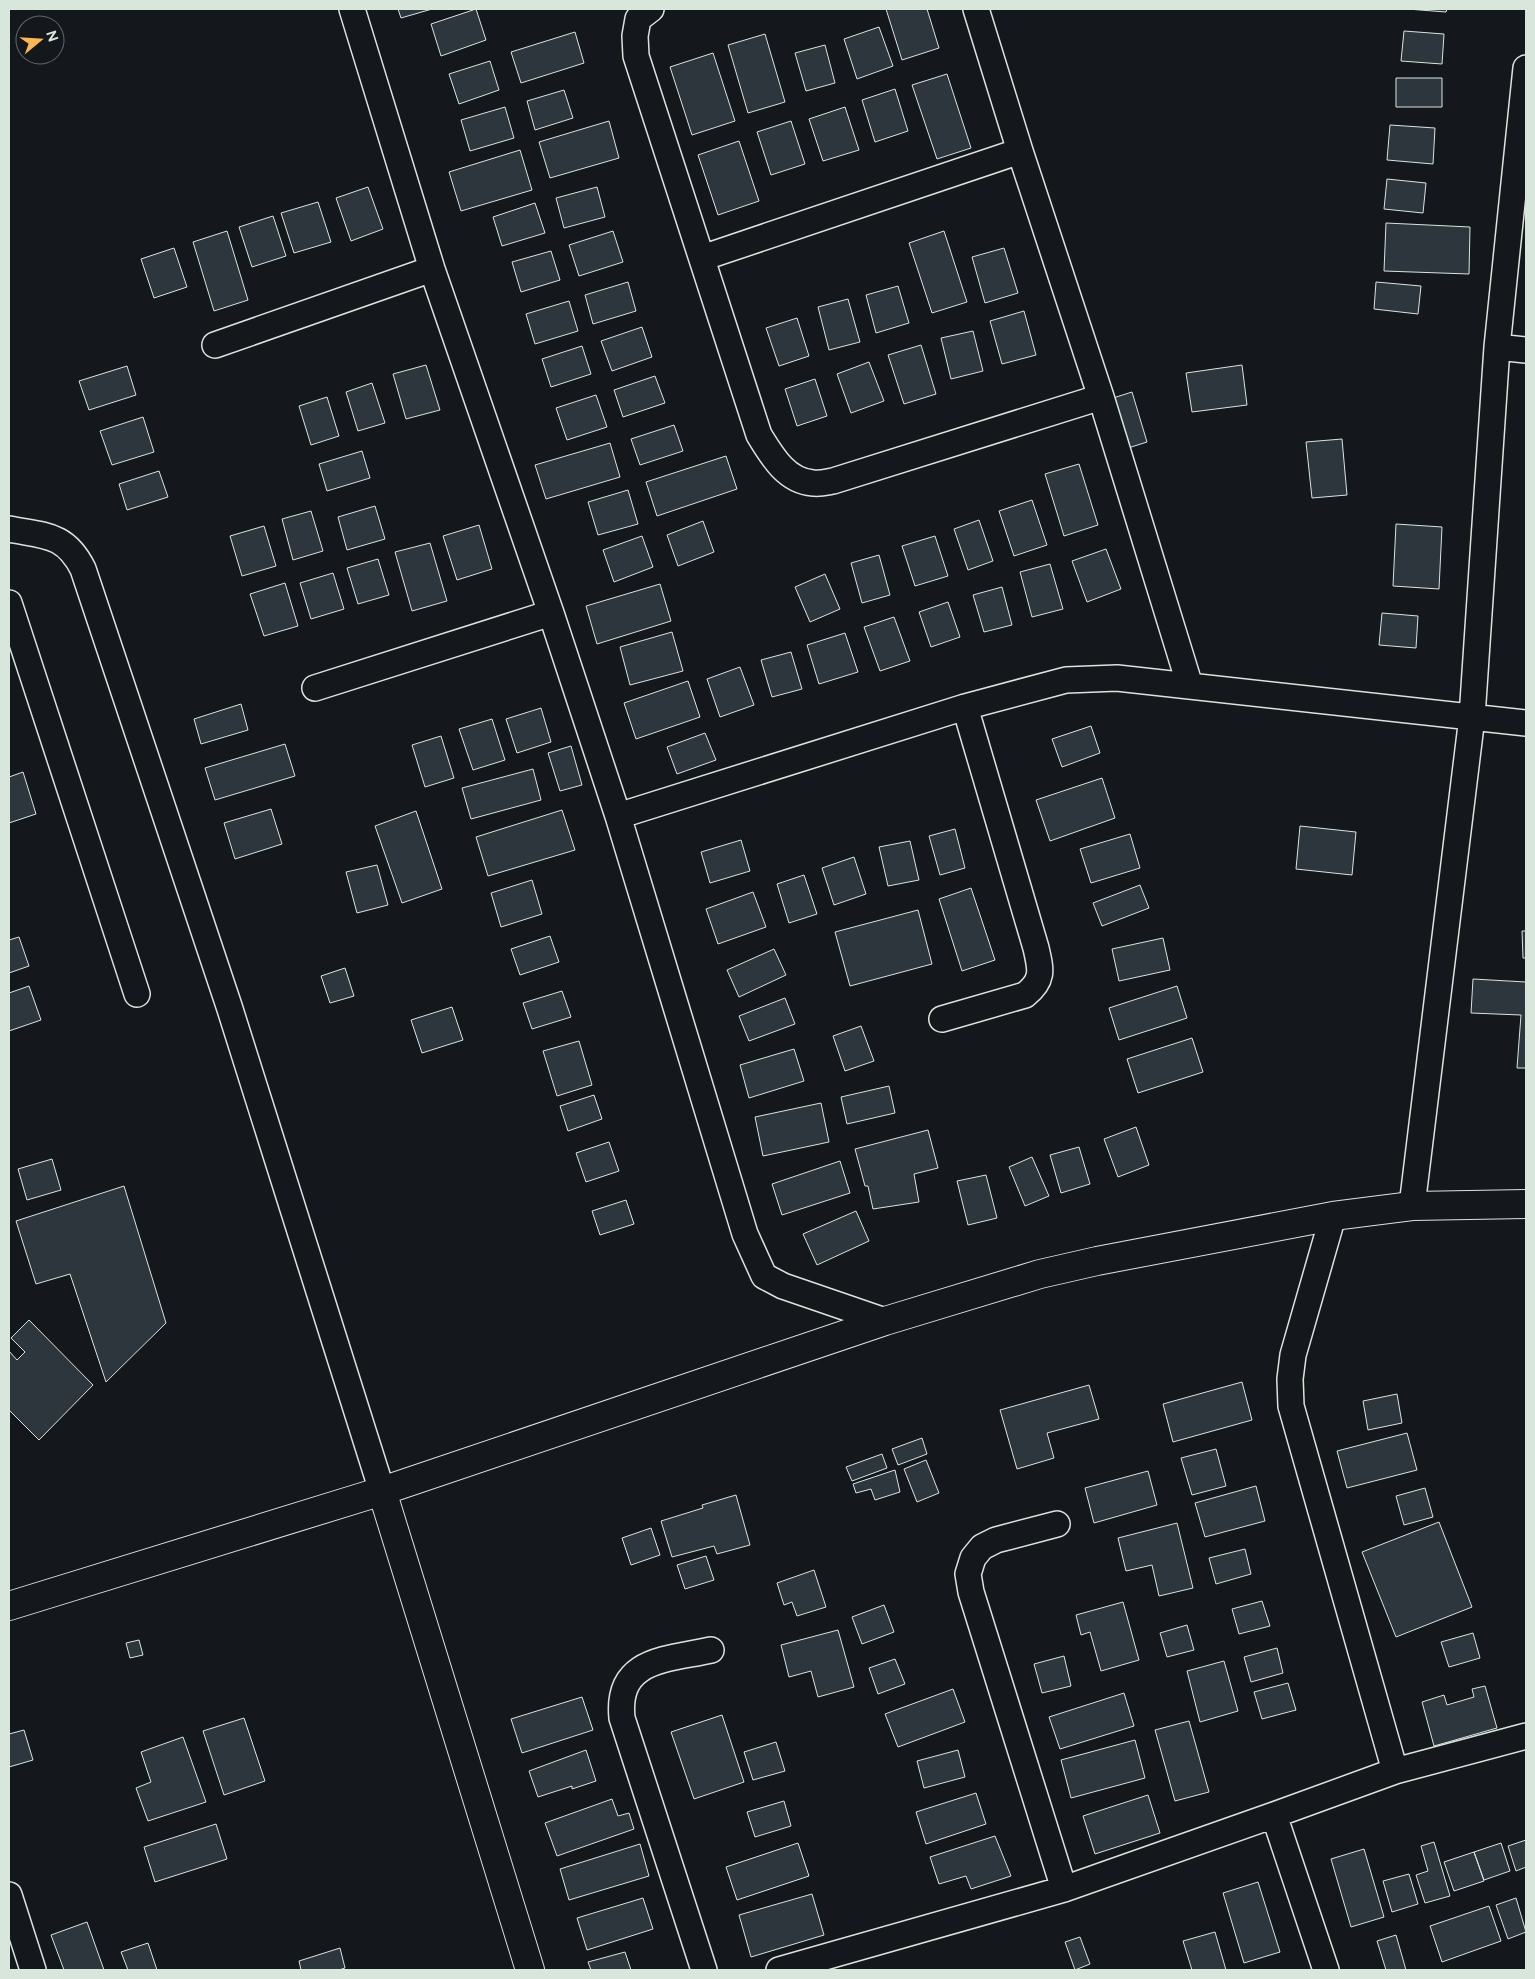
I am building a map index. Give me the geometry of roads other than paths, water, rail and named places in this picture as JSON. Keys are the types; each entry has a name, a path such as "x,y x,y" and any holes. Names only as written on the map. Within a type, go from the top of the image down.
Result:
{"street":[{"path":"352,9 432,268 551,613 618,816 745,1234 764,1276 784,1286 885,1320"},
{"path":"651,9 638,19 635,36 636,56 760,435 774,460 792,478 813,483 833,481 1101,396"},
{"path":"976,9 1020,151 1101,396 1190,686"},
{"path":"1412,1206 1472,717 1497,347 1526,68"},
{"path":"702,258 1020,151"},
{"path":"215,345 432,268"},
{"path":"1497,347 1526,350"},
{"path":"9,529 53,538 66,544 76,555 83,569 229,1006 530,1970"},
{"path":"9,603 137,994"},
{"path":"314,688 551,613"},
{"path":"618,816 965,707 1066,680 1117,678 1526,723"},
{"path":"942,1019 1025,995 1036,986 1041,971 1036,948 965,707"},
{"path":"9,1606 382,1491 885,1320 1040,1274 1097,1261 1333,1216 1412,1206 1526,1204"},
{"path":"1333,1216 1293,1355 1290,1379 1291,1406 1394,1771"},
{"path":"1057,1524 996,1540 982,1547 973,1558 968,1574 971,1592 1064,1889"},
{"path":"704,1970 622,1718 620,1702 622,1692 629,1678 640,1669 650,1664 711,1650"},
{"path":"779,1970 1064,1889 1394,1771 1526,1736"},
{"path":"1274,1815 1326,1970"},
{"path":"9,1895 33,1970"}]}
